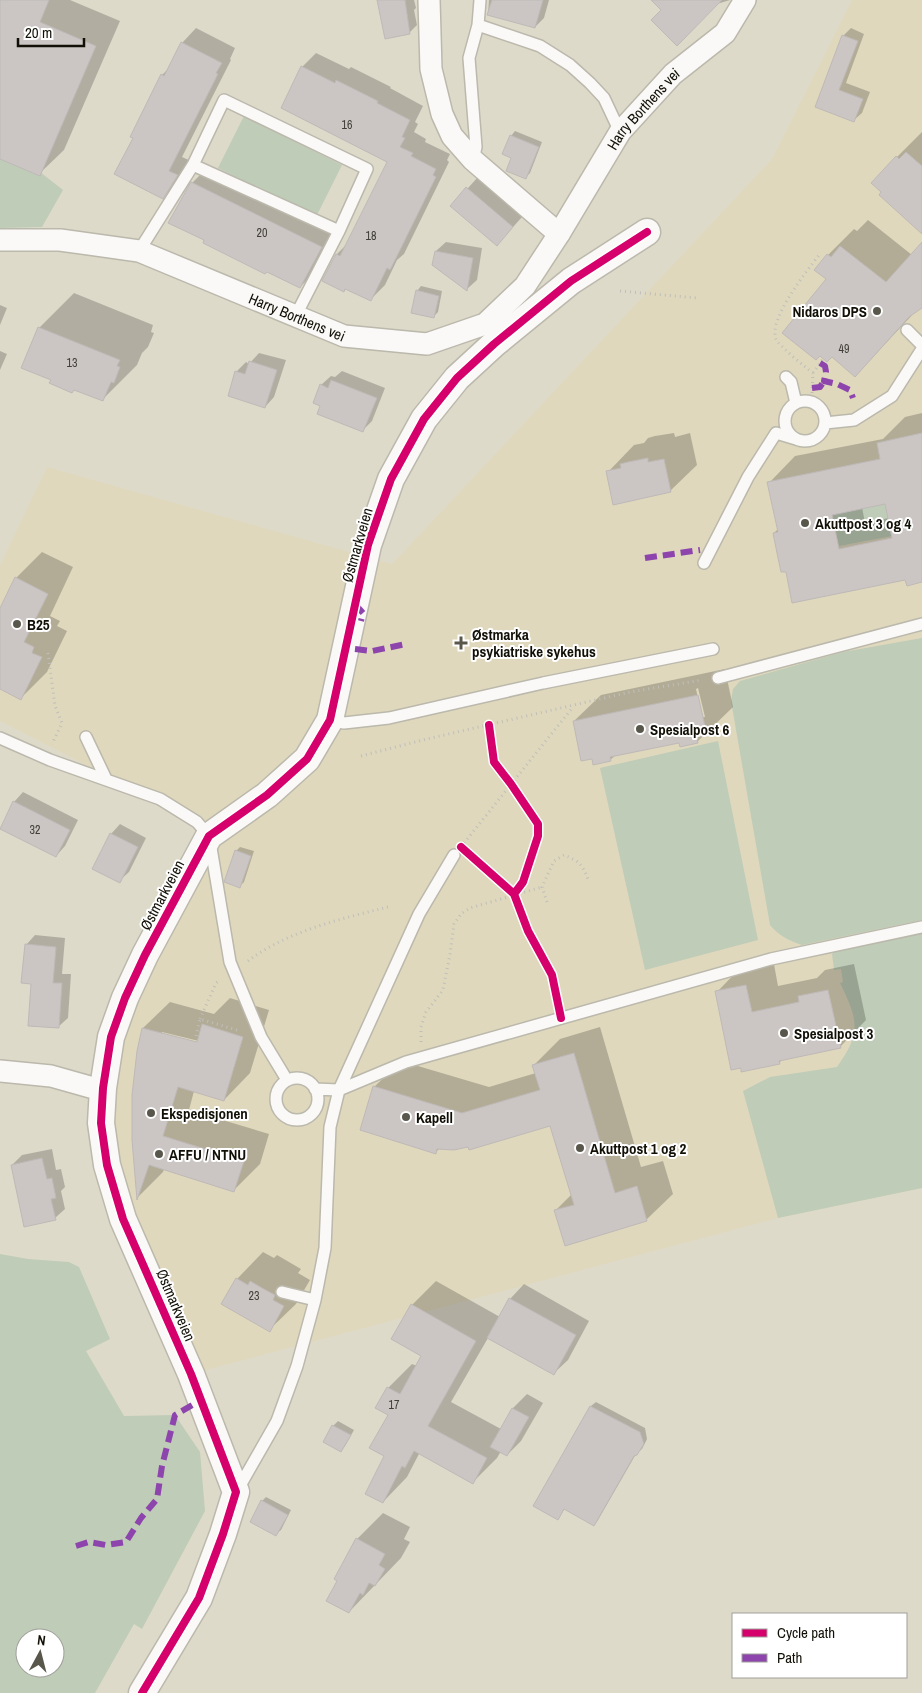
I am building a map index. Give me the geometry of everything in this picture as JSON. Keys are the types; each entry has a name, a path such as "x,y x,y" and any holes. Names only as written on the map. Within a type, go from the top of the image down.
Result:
{"street":[{"path":"429,0 431,69 442,114 452,136 473,160 559,234"},
{"name":"Harry Borthens vei","path":"0,240 60,240 139,251 344,336 427,344 485,324 525,286 559,234 620,132 673,74 725,33 746,0"},
{"name":"Østmarkveien","path":"236,1492 191,1374 123,1219 106,1157 101,1124 103,1088 111,1038 145,955 209,836 267,796 307,759 330,720 368,545 391,479 424,419 457,378 494,344 571,281 647,232"},
{"path":"0,1071 51,1076 90,1087 103,1088"},
{"path":"142,1693 199,1598 223,1534 236,1492"}],"lane":[{"path":"473,160 476,147 469,58 478,25 480,0"},
{"path":"478,25 540,46 570,65 604,98 620,132"},
{"path":"139,251 193,165 224,100 367,169 339,231 296,317"},
{"path":"193,165 339,231"},
{"path":"907,330 922,345"},
{"path":"825,423 854,420 892,396 922,349"},
{"path":"786,377 791,382 796,402"},
{"path":"704,563 748,477 776,433 796,439 808,441 814,439 823,430 825,423 822,411 812,402 796,402 791,406 785,417 787,430 796,439"},
{"path":"718,678 922,624"},
{"path":"330,720 344,723 389,718 543,683 713,649"},
{"path":"86,737 106,779"},
{"path":"0,738 45,758 160,799 197,822 209,836 230,962 261,1037 287,1080"},
{"path":"236,1492 277,1421 297,1366 315,1300 324,1248 330,1127 339,1090 419,914 458,851"},
{"path":"315,1089 339,1090 406,1062 771,959 922,928"},
{"path":"294,1078 305,1079 315,1089 318,1103 315,1110 304,1119 290,1119 284,1116 276,1104 277,1090 287,1080 294,1078"},
{"path":"282,1292 315,1300"}],"path":[{"path":"813,373 776,340 774,330 776,322 800,280 819,255"},
{"path":"620,291 697,298"},
{"path":"812,402 813,373 823,359"},
{"path":"45,758 62,723 55,706 48,653"},
{"path":"361,756 630,692 718,678"},
{"path":"467,853 458,851 514,788 574,706"},
{"path":"489,725 490,734"},
{"path":"506,777 514,788"},
{"path":"547,902 542,887 554,861 564,855 577,860 584,868 588,879"},
{"path":"514,894 523,882"},
{"path":"421,1058 421,1027 426,1012 443,990 454,924 461,914 470,908 542,887"},
{"path":"507,888 514,894 517,903"},
{"path":"196,1036 200,1019 216,983 234,972 262,950 324,923 388,907"},
{"path":"200,1019 261,1037"}],"shaded area":[{"name":"Østmarka psykiatriske sykehus","path":"852,0 922,0 922,1188 778,1218 191,1374 107,1165 111,1037 209,836 197,822 0,721 0,565 47,467 392,564 772,159"}],"green space":[{"path":"244,116 342,165 316,217 218,168"},
{"path":"0,155 40,172 63,190 42,227 0,228"},
{"path":"885,502 892,536 839,546 832,513"},
{"path":"922,638 922,920 802,945 792,941 780,935 770,925 731,701 733,689 740,681 843,652"},
{"path":"718,741 758,940 645,970 600,768"},
{"path":"922,933 922,1188 778,1218 743,1091 770,1077 837,1067 851,1044 855,1026 851,1007 840,983 843,982 841,969 834,970 832,954 838,949"},
{"path":"0,1254 28,1259 69,1262 79,1267 110,1339 86,1351 124,1416 175,1415 200,1452 205,1511 142,1629 134,1624 95,1693 0,1693"}],"building":[{"path":"0,0 49,0 40,22 96,46 40,176 0,159"},
{"path":"377,0 405,0 410,34 385,39"},
{"path":"492,0 543,0 535,28 487,15"},
{"path":"651,0 722,0 677,46 651,20 661,10"},
{"path":"842,35 858,41 839,90 863,99 854,122 815,107"},
{"path":"181,42 222,63 169,171 178,175 163,199 114,174 133,138 130,137 161,74 164,76"},
{"path":"301,66 335,83 336,80 410,120 402,137 405,138 400,147 413,153 411,156 436,169 433,175 436,177 390,270 387,268 371,301 345,289 344,292 322,281 336,254 340,256 387,162 281,108"},
{"path":"510,135 539,147 526,179 506,171 511,158 502,154"},
{"path":"906,152 922,166 922,234 879,195 881,192 871,183 896,156 899,159"},
{"path":"191,182 322,247 300,288 267,272 265,274 203,243 204,240 168,223"},
{"path":"466,187 513,227 497,246 450,206"},
{"name":"Nidaros DPS","path":"922,242 922,308 909,317 855,377 832,357 827,362 820,356 816,360 782,333 826,279 814,270 827,254 831,257 840,246 886,282"},
{"path":"435,251 473,258 467,291 432,265"},
{"path":"416,290 439,296 434,318 411,313"},
{"path":"38,327 120,360 117,366 120,367 114,383 111,382 103,401 74,390 72,393 49,383 51,380 21,368"},
{"path":"249,361 277,370 265,408 228,396 235,371 245,374"},
{"path":"331,380 377,398 363,432 317,414 320,406 313,403 320,384 328,388"},
{"name":"Akuttpost 3 og 4","path":"922,433 922,582 907,586 905,580 792,603 786,572 781,572 777,553 773,533 778,532 767,482 880,459 877,443","holes":["885,504 892,538 839,549 832,515"]},
{"path":"648,458 648,462 664,459 671,492 613,505 606,471 621,468 620,464"},
{"name":"B25","path":"15,577 48,594 24,642 34,647 32,653 42,657 21,700 0,689 0,608"},
{"name":"Spesialpost 6","path":"698,695 707,735 696,737 698,743 680,747 679,743 610,757 611,761 593,765 592,759 581,761 573,721"},
{"path":"13,801 70,830 56,857 0,829"},
{"path":"110,833 138,847 120,883 92,869"},
{"path":"235,850 251,856 240,888 224,882"},
{"path":"25,944 56,947 53,983 62,983 59,1028 28,1026 31,984 21,983"},
{"name":"Spesialpost 3","path":"746,985 752,1012 799,1002 798,996 828,990 841,1048 779,1061 780,1064 741,1072 741,1068 731,1070 715,991"},
{"name":"Ekspedisjonen","path":"202,1024 243,1037 224,1101 178,1087 163,1136 244,1161 234,1192 149,1165 137,1200 132,1140 132,1095 137,1051 142,1028 197,1042"},
{"name":"Akuttpost 1 og 2","path":"574,1053 615,1193 637,1186 647,1221 565,1246 554,1210 574,1205 550,1126 469,1150 468,1147 454,1150 437,1149 436,1154 360,1130 373,1086 462,1113 540,1090 532,1065"},
{"path":"42,1158 47,1179 52,1178 56,1198 51,1199 56,1220 24,1227 11,1165"},
{"path":"236,1278 248,1285 250,1281 275,1295 273,1300 284,1306 270,1332 221,1304"},
{"path":"509,1298 576,1335 554,1375 487,1338"},
{"path":"411,1304 476,1341 428,1426 487,1458 473,1484 414,1451 405,1468 402,1466 383,1503 365,1494 384,1456 369,1448 388,1415 375,1408 387,1387 400,1394 421,1356 391,1339"},
{"path":"590,1406 640,1432 644,1444 637,1455 634,1456 594,1526 564,1509 558,1520 533,1506"},
{"path":"512,1408 529,1417 507,1456 490,1447"},
{"path":"332,1425 351,1435 341,1452 323,1442"},
{"path":"261,1500 288,1515 276,1536 250,1522"},
{"path":"356,1538 385,1554 379,1565 385,1569 375,1586 369,1583 363,1595 360,1593 349,1613 326,1601 337,1581 334,1579"}],"marked path":[{"path":"820,363 825,366 824,381 850,390 853,398"},
{"path":"812,388 820,387 824,381"},
{"path":"645,558 700,550"},
{"path":"355,604 363,613 361,621"},
{"path":"355,649 372,651 406,644"},
{"path":"76,1546 89,1542 106,1545 126,1542 141,1518 157,1499 162,1466 175,1415 194,1404"}],"cycle path":[{"path":"142,1693 199,1598 223,1534 236,1492 191,1374 123,1219 107,1165 101,1123 103,1088 111,1037 125,998 145,955 209,836 267,795 307,759 330,720 368,545 391,479 424,419 457,378 494,344 571,281 647,232"},
{"path":"489,725 494,762 538,824 538,836 523,882 514,894"},
{"path":"461,847 514,894 528,931 552,975 561,1018"}],"place":[{"name":"Nidaros DPS","path":"877,311"},
{"name":"Akuttpost 3 og 4","path":"805,523"},
{"name":"B25","path":"17,624"},
{"name":"Østmarka psykiatriske sykehus","path":"461,643"},
{"name":"Spesialpost 6","path":"640,729"},
{"name":"Spesialpost 3","path":"784,1033"},
{"name":"Ekspedisjonen","path":"151,1113"},
{"name":"Kapell","path":"406,1117"},
{"name":"Akuttpost 1 og 2","path":"580,1148"},
{"name":"AFFU / NTNU","path":"159,1154"}]}
